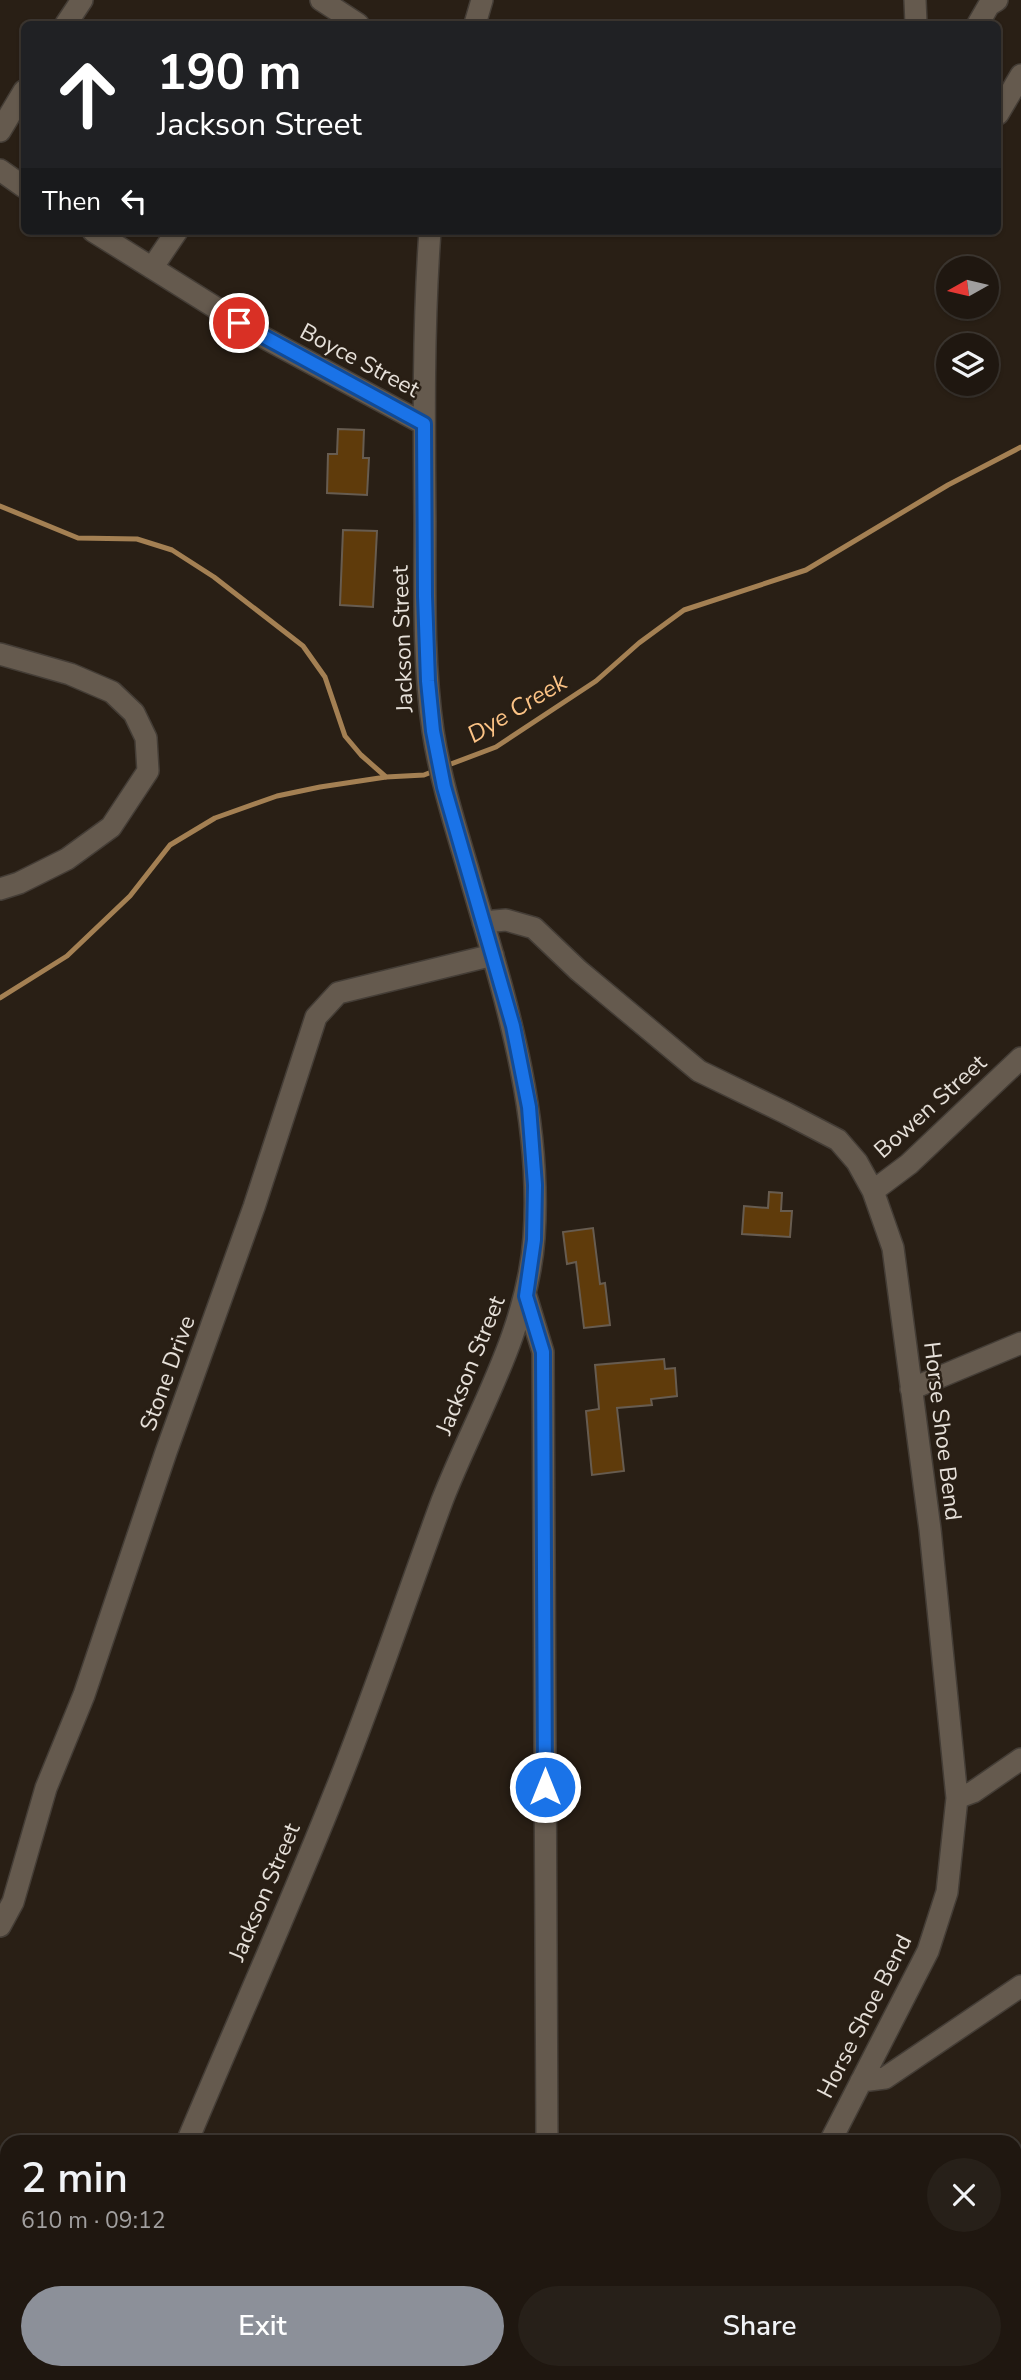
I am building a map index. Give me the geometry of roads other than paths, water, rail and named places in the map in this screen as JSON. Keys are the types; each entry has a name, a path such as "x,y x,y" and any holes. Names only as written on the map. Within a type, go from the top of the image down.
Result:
{"street":[{"path":"68,21 82,0"},
{"path":"321,0 353,21"},
{"path":"476,21 482,0"},
{"path":"915,0 916,21"},
{"path":"980,21 989,5 997,0"},
{"path":"1001,109 1021,75"},
{"path":"0,131 21,96"},
{"path":"0,170 21,185"},
{"name":"Boyce Street","path":"99,235 261,337 424,424"},
{"name":"Jackson Street","path":"190,2135 337,1787 445,1495 511,1343 526,1296 534,1240 535,1185 529,1107 513,1026 444,787 433,731 425,596 424,424 430,235"},
{"path":"152,268 172,238"},
{"path":"0,654 70,674 112,692 134,713 146,738 148,771 111,827 67,859 19,883 0,888"},
{"name":"Horse Shoe Bend","path":"483,922 506,920 534,928 578,970 699,1071 838,1140 857,1163 873,1191 892,1248 930,1529 957,1798 947,1892 928,1951 834,2135"},
{"name":"Stone Drive","path":"0,1926 13,1902 46,1788 85,1695 166,1452 254,1207 316,1017 338,993 492,955"},
{"name":"Bowen Street","path":"873,1191 909,1164 1021,1058"},
{"path":"526,1296 543,1352 547,2135"},
{"path":"911,1389 1021,1343"},
{"path":"957,1798 973,1792 1021,1759"},
{"path":"861,2081 885,2078 1021,1986"}],"waterway":[{"name":"Dye Creek","path":"443,767 496,747 596,681 639,643 684,610 806,570 948,485 1021,447"},
{"path":"0,506 78,538 137,539 172,550 214,577 303,646 325,677 345,736 361,755 386,777"},
{"name":"Dye Creek","path":"0,998 67,956 130,896 170,845 215,818 277,796 386,777 424,775 434,771"}]}
